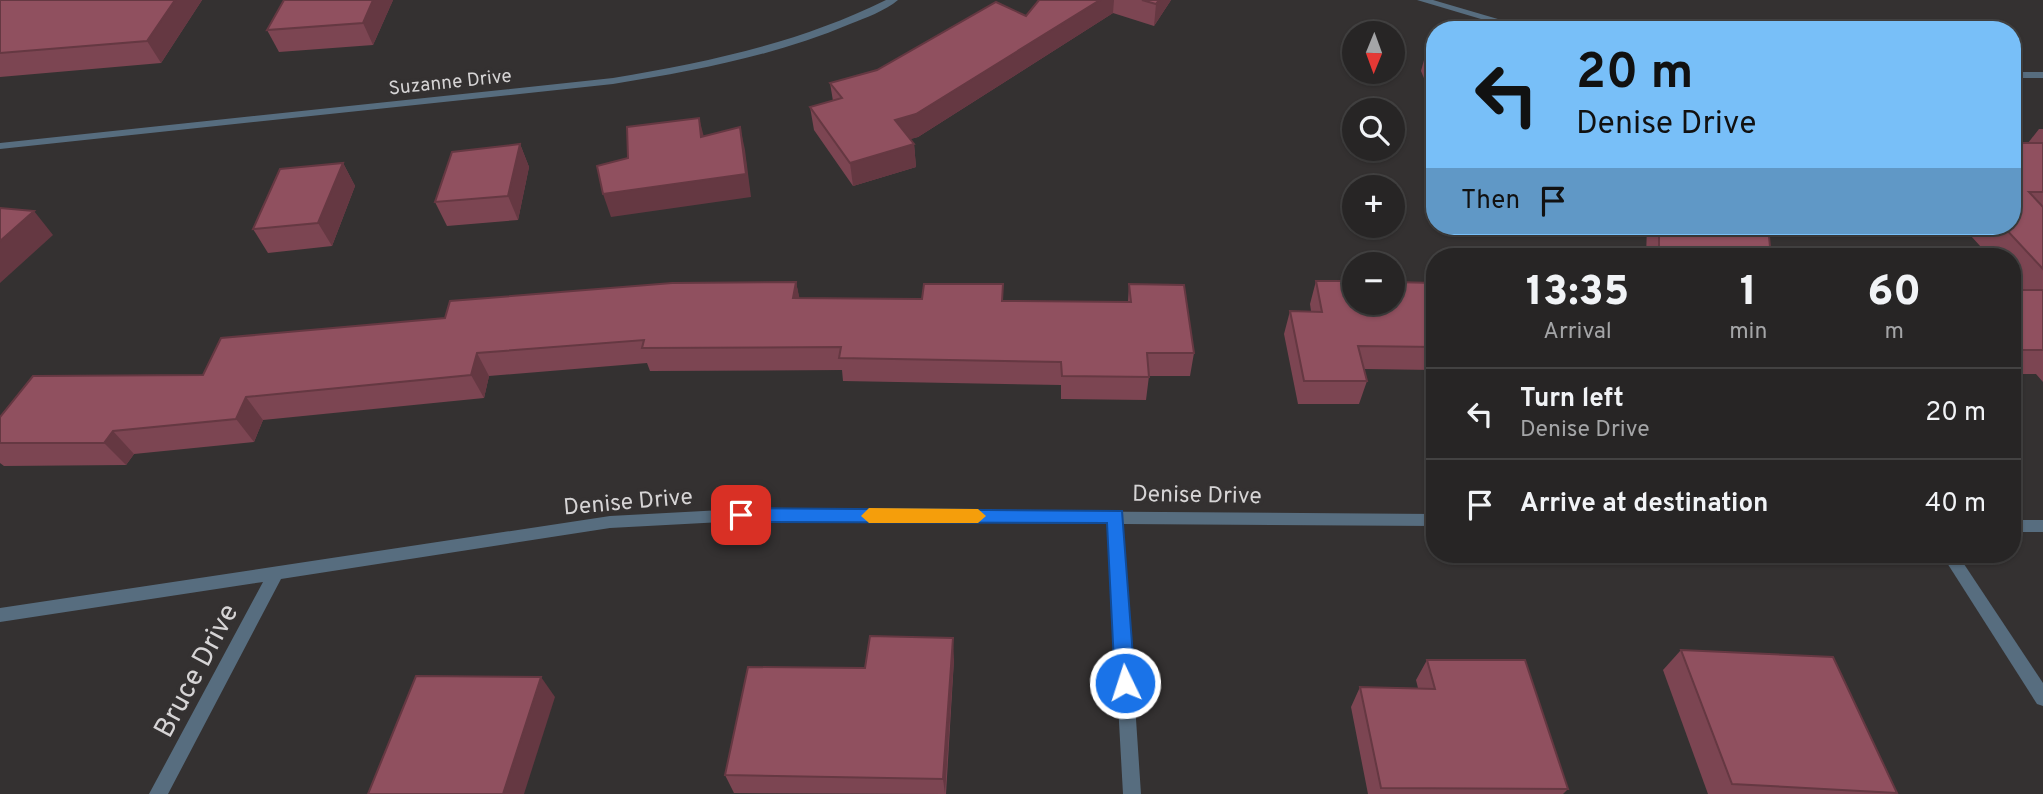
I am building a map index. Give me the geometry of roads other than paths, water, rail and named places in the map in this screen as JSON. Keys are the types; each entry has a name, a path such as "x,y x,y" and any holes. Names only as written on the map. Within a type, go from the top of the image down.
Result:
{"street":[{"name":"Suzanne Drive","path":"0,146 638,77 688,69 761,51 831,28 893,0"},
{"path":"1422,0 1498,21"},
{"path":"2021,75 2043,75"},
{"name":"Denise Drive","path":"0,615 610,522 741,515 1426,520"},
{"path":"1115,516 1132,794"},
{"path":"2021,526 2043,526"},
{"path":"1955,563 2043,698"},
{"name":"Bruce Drive","path":"159,794 277,571"}]}
